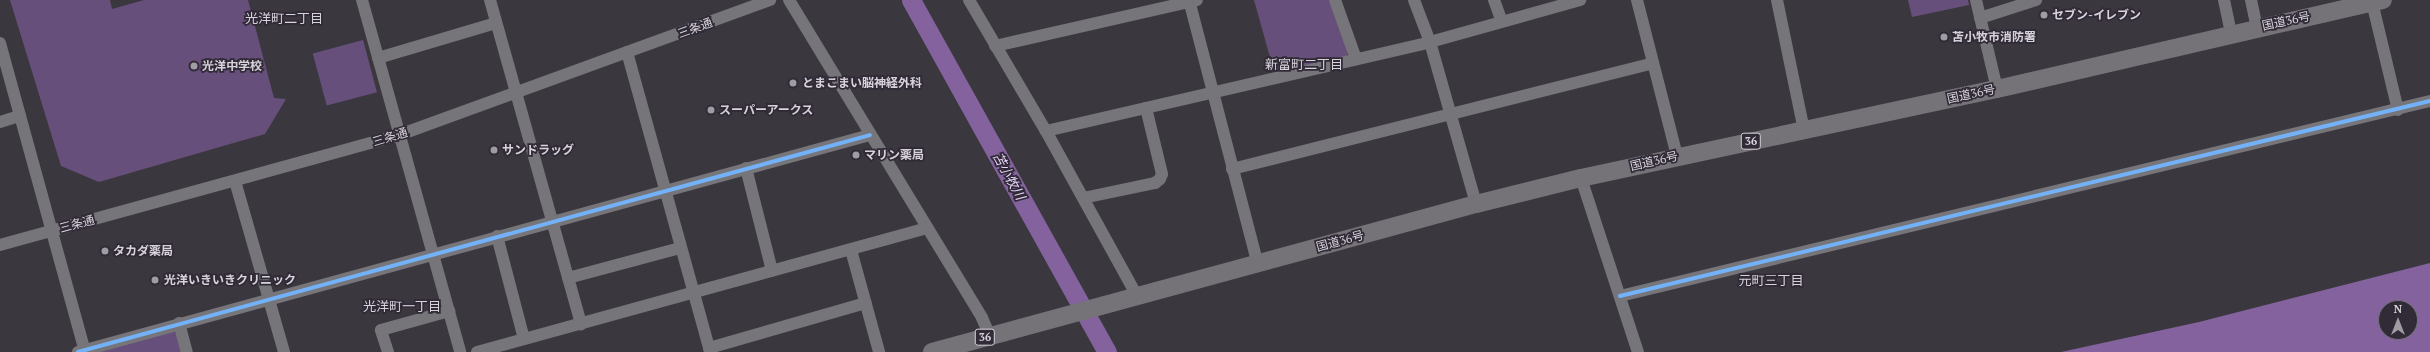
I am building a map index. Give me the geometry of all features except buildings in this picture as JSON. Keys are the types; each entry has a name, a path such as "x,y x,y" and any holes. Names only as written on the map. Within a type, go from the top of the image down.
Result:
{"highway":[{"name":"国道36号","path":"932,352 1476,204 1581,178 1678,156 1997,89 2231,33 2378,1"}],"street":[{"path":"362,0 460,352"},
{"path":"490,0 581,324"},
{"name":"三条通","path":"0,245 399,135 770,0"},
{"path":"789,0 927,228 990,336"},
{"path":"969,0 1046,131 1083,198 1130,298"},
{"path":"995,46 1192,0 1232,170 1258,264"},
{"path":"1335,0 1356,59"},
{"path":"1414,0 1430,42 1452,114 1476,204"},
{"path":"1494,0 1502,22"},
{"path":"1046,131 1430,42 1580,0"},
{"path":"1637,0 1678,156"},
{"path":"1777,0 1804,130"},
{"path":"1976,0 1997,89"},
{"path":"1980,18 2036,0"},
{"path":"2224,0 2231,33"},
{"path":"2252,0 2257,28"},
{"path":"2378,1 2398,110"},
{"path":"378,58 496,23"},
{"path":"0,43 52,230 82,351 870,135"},
{"path":"628,52 692,293 709,350 866,303"},
{"path":"1232,170 1653,63"},
{"path":"1620,296 2398,110 2430,101"},
{"path":"1083,198 1155,183 1160,179 1162,174 1146,108"},
{"path":"0,122 20,116"},
{"path":"746,168 772,271"},
{"path":"1581,178 1638,352"},
{"path":"236,181 284,352"},
{"path":"477,352 927,228"},
{"path":"497,236 524,339"},
{"path":"568,278 680,248"},
{"path":"851,250 880,352"},
{"path":"388,352 381,330 449,311"},
{"path":"179,324 187,352"}],"shaded area":[{"name":"光洋中学校","path":"10,0 110,0 112,9 144,0 248,0 274,98 286,99 265,134 99,182 61,166"},
{"path":"1254,0 1329,0 1349,51 1346,57 1281,71 1273,68"},
{"path":"1908,0 1968,0 1969,5 1912,17"},
{"path":"363,40 377,92 327,106 313,53"},
{"path":"2430,263 2430,352 2061,352 2199,322"},
{"path":"172,331 177,333 182,352 99,352"}],"waterway":[{"name":"苫小牧川","path":"911,0 1107,352"}],"cycle path":[{"path":"1620,296 2430,101"},
{"path":"78,352 870,135"}],"place":[{"name":"セブン-イレブン","path":"2044,15"},
{"name":"苫小牧市消防署","path":"1944,37"},
{"name":"光洋中学校","path":"194,66"},
{"name":"とまこまい脳神経外科","path":"793,83"},
{"name":"スーパーアークス","path":"711,110"},
{"name":"サンドラッグ","path":"494,150"},
{"name":"マリン薬局","path":"856,155"},
{"name":"タカダ薬局","path":"105,251"},
{"name":"光洋いきいきクリニック","path":"155,280"}],"district":[{"name":"光洋町二丁目","path":"284,18"},
{"name":"新富町二丁目","path":"1304,64"},
{"name":"元町三丁目","path":"1771,280"},
{"name":"光洋町一丁目","path":"402,306"}]}
